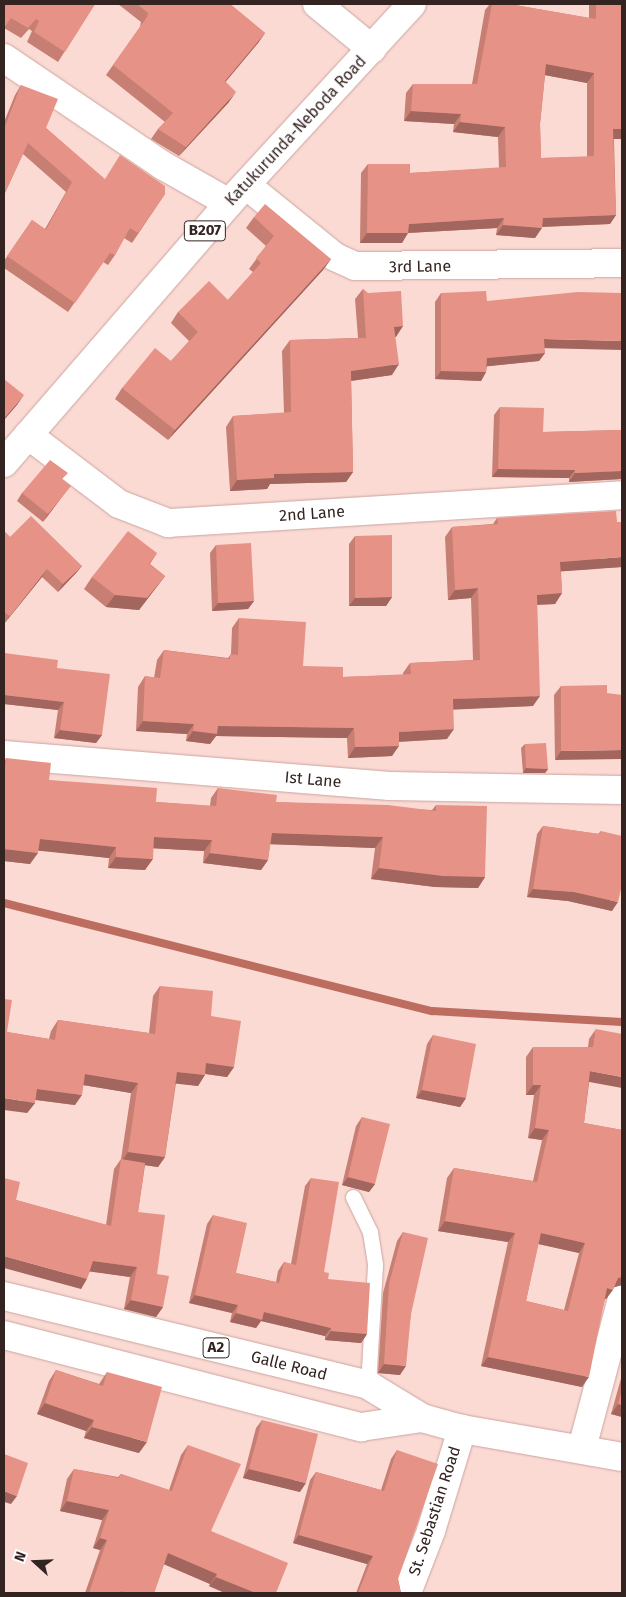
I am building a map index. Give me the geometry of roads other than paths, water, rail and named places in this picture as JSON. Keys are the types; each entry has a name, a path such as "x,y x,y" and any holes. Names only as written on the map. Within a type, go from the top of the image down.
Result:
{"main road":[{"path":"317,4 372,49"},
{"name":"Katukurunda-Neboda Road","path":"4,463 237,194 412,4"},
{"name":"3rd Lane","path":"4,58 162,165 237,194 335,257 355,266 622,263"},
{"name":"2nd Lane","path":"28,436 119,504 168,523 622,495"},
{"name":"Ist Lane","path":"4,755 390,786 622,790"},
{"name":"Galle Road","path":"4,1296 368,1385 422,1418 462,1429 582,1448 622,1457"},
{"path":"582,1448 622,1299"},
{"name":"Galle Road","path":"4,1335 361,1427 422,1418"},
{"name":"St. Sebastian Road","path":"407,1593 431,1531 462,1429"}],"lane":[{"path":"353,1197 370,1232 375,1265 368,1385"}],"waterway":[{"path":"4,903 432,1011 622,1022"}]}
